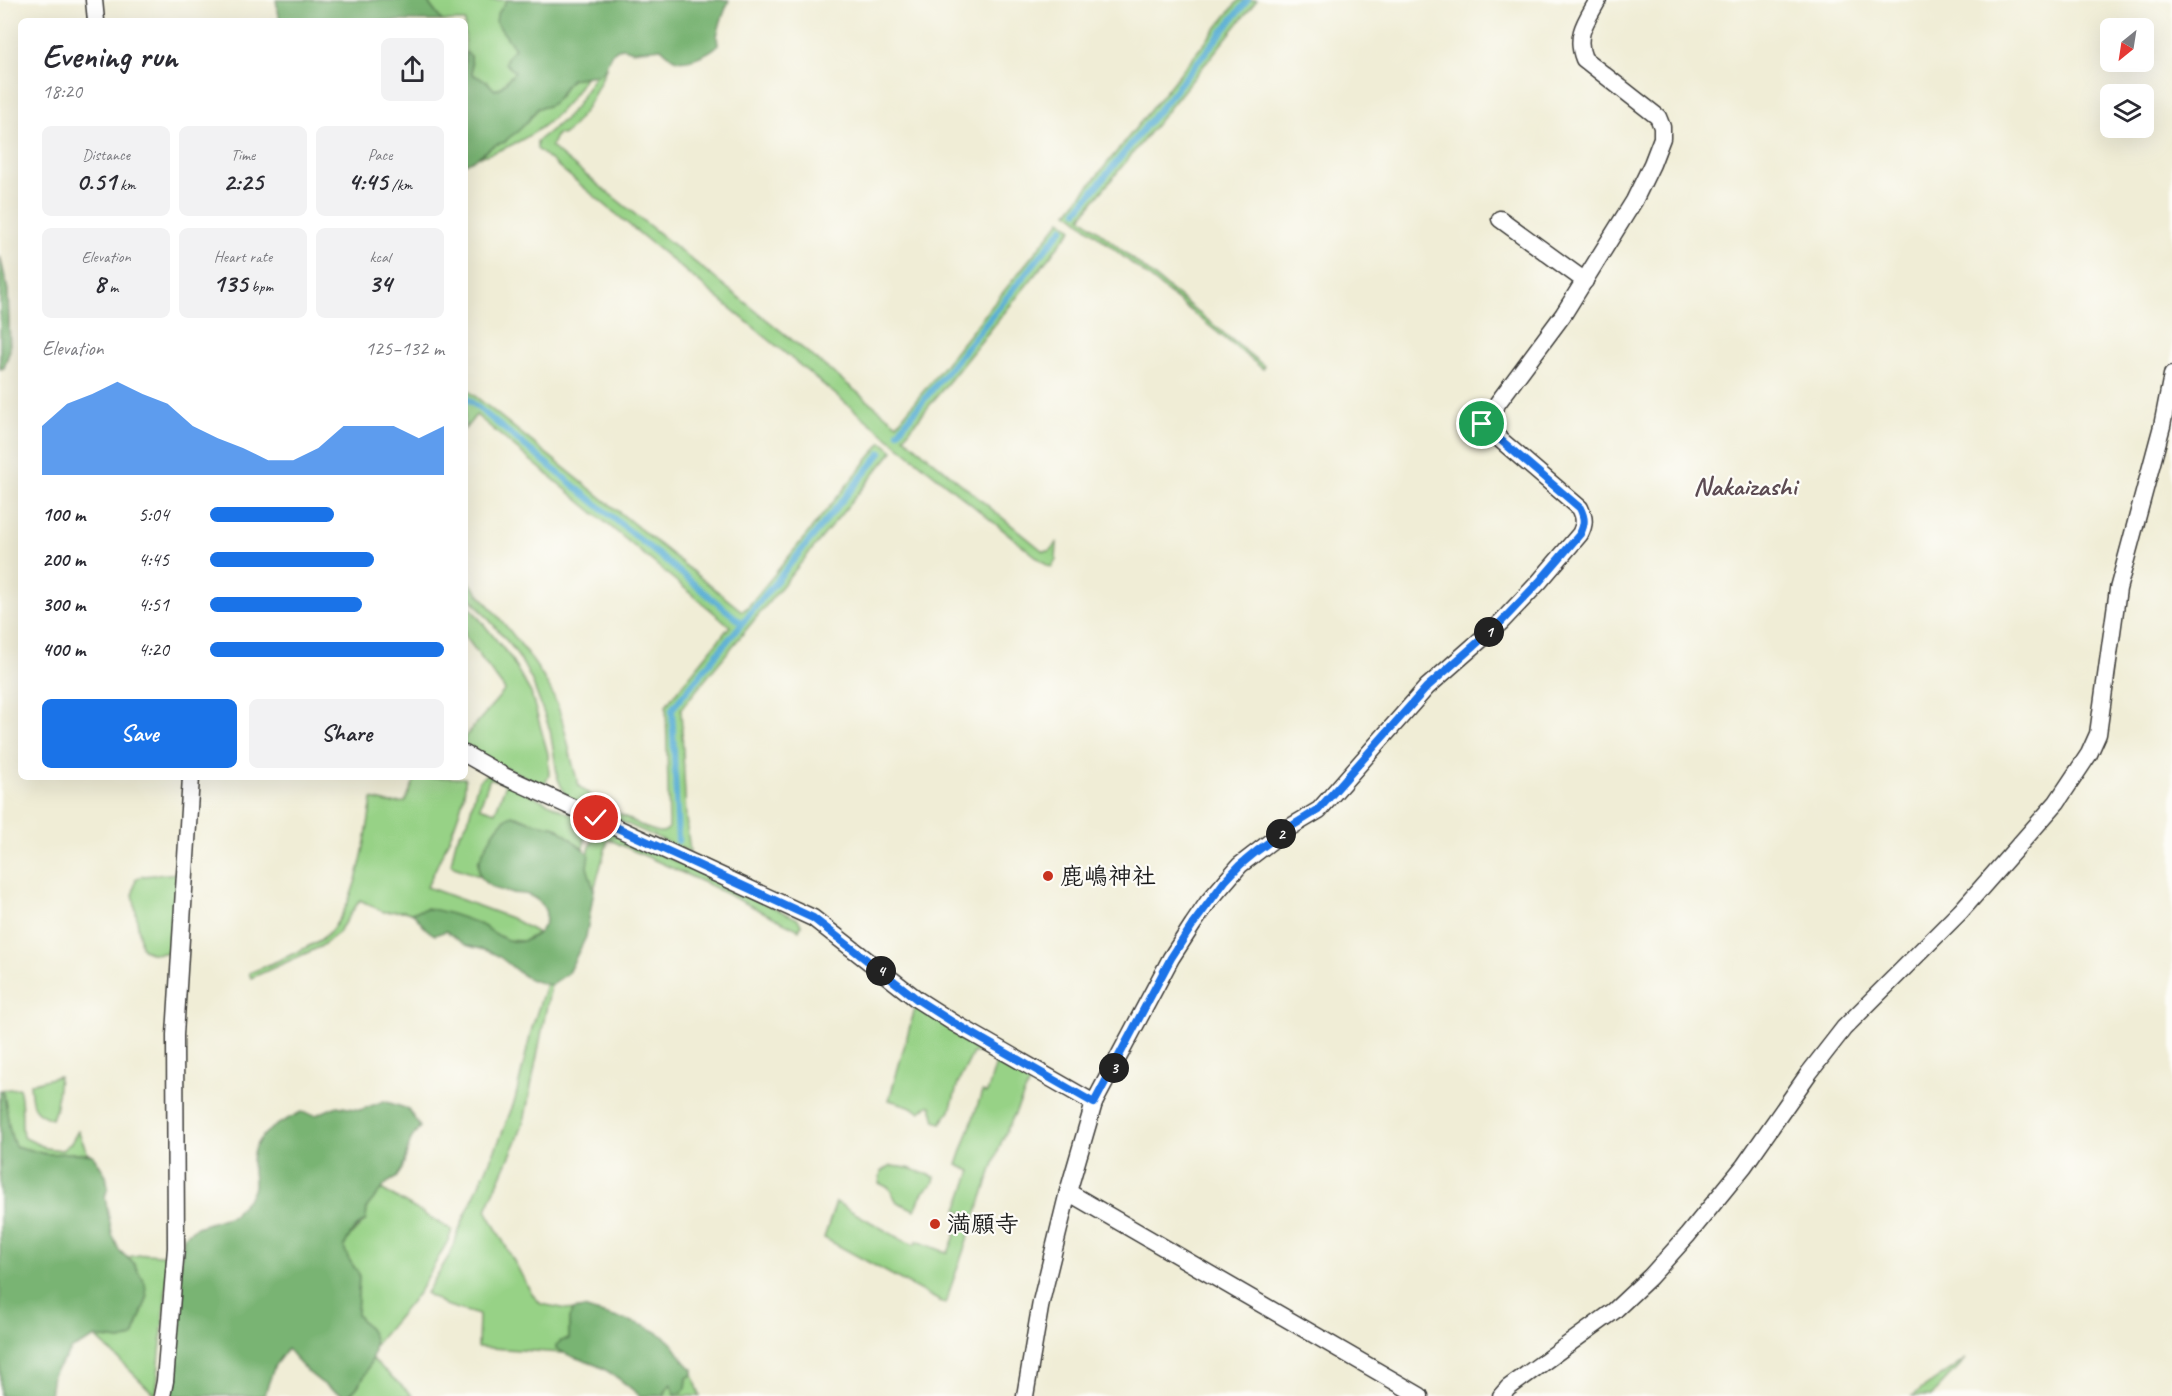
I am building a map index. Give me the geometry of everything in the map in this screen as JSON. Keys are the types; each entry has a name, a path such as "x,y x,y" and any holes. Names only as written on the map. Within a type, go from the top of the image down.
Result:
{"street":[{"path":"94,0 96,18"},
{"path":"1025,1396 1041,1302 1068,1192 1094,1103 1171,958 1193,924 1240,865 1287,829 1318,810 1427,687 1501,622 1539,582 1580,534 1584,526 1584,517 1580,508 1482,424 1545,340 1585,281 1634,201 1662,138 1662,127 1658,117 1584,59 1579,38 1598,0"},
{"path":"1500,219 1585,281"},
{"path":"1501,1396 1508,1388 1614,1311 1650,1277 1744,1166 1809,1073 1844,1028 1961,911 2057,802 2073,780 2098,734 2118,589 2159,438 2172,375"},
{"path":"468,756 504,776 813,918 918,1000 1094,1103"},
{"path":"162,1396 176,1248 175,1035 191,780"},
{"path":"1068,1192 1419,1396"}],"green space":[{"path":"276,0 426,0 440,18 279,18"},
{"path":"426,0 508,0 500,28 508,36 515,49 508,56 506,63 515,72 500,88 495,90 486,81 472,75 471,56 468,54 468,18 440,18"},
{"path":"507,0 729,0 717,36 718,45 710,51 699,57 682,61 673,58 661,48 633,51 618,49 611,54 604,71 596,75 571,79 554,102 538,108 505,142 468,162 468,54 471,56 472,74 486,81 495,90 500,88 515,72 505,63 515,49 496,22 497,15"},
{"path":"1239,0 1257,0 1081,217 1264,366 1263,369 1068,212"},
{"path":"607,66 585,110 567,132 562,135 557,134 551,147 897,424 1061,220 1072,229 904,437 1043,551 1049,551 1057,543 1056,560 1052,567 870,423 537,149 537,141 566,118 595,75 604,71"},
{"path":"576,77 585,77 565,106 541,128 512,145 480,157 491,146 505,142 529,120 538,108 559,98 566,84"},
{"path":"0,256 8,290 10,350 4,368 0,369"},
{"path":"468,390 742,611 747,608 882,442 893,451 681,709 686,818 690,852 566,797 558,779 550,730 532,681 512,647 468,595 468,581 521,645 550,689 560,712 579,786 619,814 654,831 664,832 669,828 666,705 730,626 476,415 468,425"},
{"path":"468,605 510,657 531,693 548,754 549,775 544,786 468,749 468,733 505,690 468,640"},
{"path":"488,773 588,823 583,849 556,827 531,822 517,816 498,827 478,862 479,876 454,867 451,864 456,840 468,821 479,781","holes":["490,778 506,784 495,812 480,807"]},
{"path":"415,780 465,780 462,804 427,887 511,918 538,933 524,941 506,940 478,924 427,908 411,913 384,912 360,900 337,934 320,947 251,978 249,973 312,945 332,929 351,896 362,855 372,799 389,803 405,802"},
{"path":"512,815 556,827 589,854 587,867 594,890 586,937 568,973 551,985 527,978 494,954 466,945 446,931 435,935 411,913 427,909 446,913 477,923 502,938 516,942 539,933 546,919 542,905 526,894 510,893 492,887 485,883 479,871 481,856 491,837 500,824"},
{"path":"601,826 798,919 801,925 799,930 707,884 608,839 594,890 587,862 593,839"},
{"path":"180,873 174,952 156,954 147,952 141,946 133,893 136,879 142,876"},
{"path":"546,984 551,985 525,1117 486,1210 532,1294 541,1304 573,1310 569,1318 569,1339 556,1348 563,1353 478,1347 479,1315 445,1305 426,1293 449,1256 515,1100 532,1028"},
{"path":"916,1005 982,1047 980,1052 973,1053 958,1083 950,1111 941,1123 935,1121 931,1106 920,1112 889,1100"},
{"path":"1001,1057 1033,1075 1001,1143 945,1304 824,1238 836,1202 902,1240 915,1245 917,1241 948,1253 964,1213 957,1210 971,1171 957,1165 982,1092 987,1093 997,1060"},
{"path":"59,1076 56,1108 52,1119 36,1110 31,1097 30,1084"},
{"path":"19,1088 23,1137 46,1148 62,1150 71,1143 78,1131 88,1154 46,1154 15,1146 2,1090"},
{"path":"0,1090 4,1097 10,1132 15,1146 46,1154 93,1155 106,1175 108,1187 105,1197 112,1234 119,1250 134,1264 145,1283 147,1298 133,1337 120,1340 96,1337 72,1349 53,1374 50,1396 0,1396"},
{"path":"384,1101 408,1109 420,1127 411,1139 402,1169 367,1207 366,1220 352,1232 344,1247 348,1258 359,1274 357,1315 369,1329 375,1345 371,1362 362,1380 351,1393 345,1396 332,1390 310,1374 287,1349 275,1365 264,1396 163,1396 184,1236 197,1227 234,1215 249,1197 254,1187 253,1152 262,1137 276,1125 301,1112 316,1115 337,1106 360,1110"},
{"path":"891,1166 908,1168 935,1177 933,1184 923,1192 915,1210 897,1202 889,1188 879,1183 881,1171"},
{"path":"381,1189 452,1230 419,1292 374,1346 372,1333 357,1315 359,1274 348,1258 344,1247 348,1238 366,1220 367,1207"},
{"path":"146,1254 169,1258 156,1396 96,1337 120,1340 133,1337 147,1298 134,1264 127,1257"},
{"path":"584,1308 650,1328 668,1340 693,1369 693,1374 687,1378 686,1388 682,1393 674,1394 671,1384 664,1392 665,1396 640,1396 606,1370 556,1348 561,1341 569,1339 569,1318 573,1310"},
{"path":"372,1359 413,1396 349,1396 362,1380"},
{"path":"1966,1359 1931,1396 1912,1396"},
{"path":"693,1374 700,1396 665,1396 664,1393 671,1384 686,1388 687,1378"}],"waterway":[{"path":"1077,211 1248,0"},
{"path":"898,432 1063,228"},
{"path":"468,399 742,623"},
{"path":"678,841 672,709 881,453"}],"place":[{"name":"鹿嶋神社","path":"1048,876"},
{"name":"満願寺","path":"935,1224"}],"district":[{"name":"Nakaizashi","path":"1745,486"}],"route":[{"path":"596,818 813,918 918,1000 1094,1103 1171,958 1208,902 1225,881 1257,851 1318,810 1427,687 1501,622 1580,534 1584,526 1584,517 1580,508 1482,424"}]}
